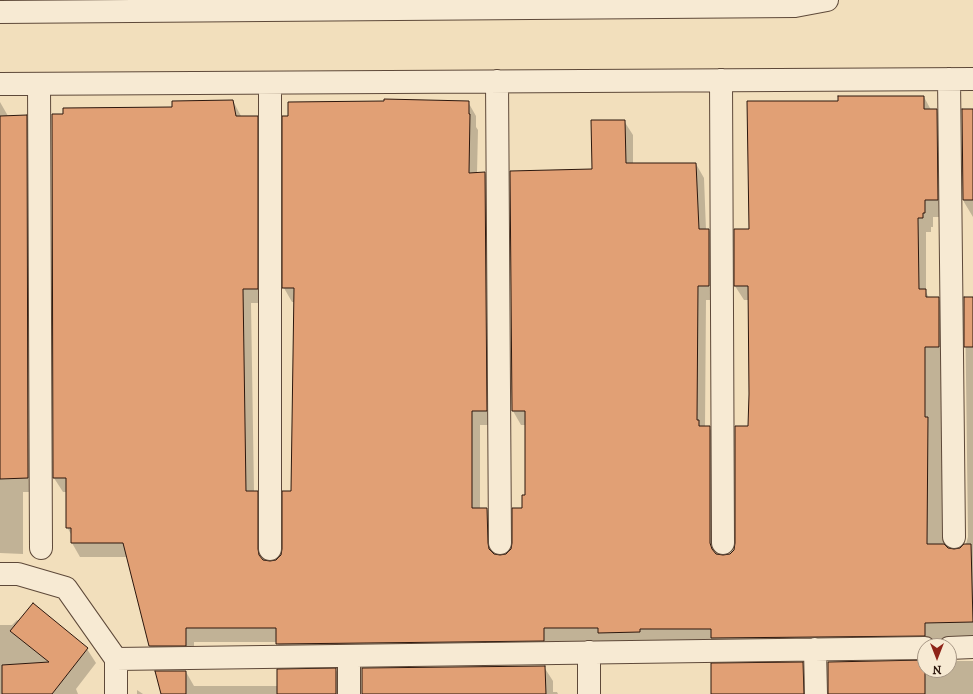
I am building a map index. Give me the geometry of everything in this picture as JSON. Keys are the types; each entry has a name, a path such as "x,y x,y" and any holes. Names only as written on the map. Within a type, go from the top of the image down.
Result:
{"lane":[{"path":"0,12 795,6 827,0"},
{"path":"949,79 954,537"},
{"path":"0,84 973,79"},
{"path":"721,80 723,543"},
{"path":"497,81 500,543"},
{"path":"270,83 270,549"},
{"path":"39,84 41,548"},
{"path":"0,574 18,574 66,588 116,659 116,694"},
{"path":"116,659 917,648"},
{"path":"957,648 973,648"},
{"path":"815,649 816,694"},
{"path":"589,652 589,694"},
{"path":"349,656 349,694"}],"building":[{"path":"838,96 924,96 924,109 937,109 938,200 925,200 925,213 923,213 923,218 918,218 919,289 926,289 926,297 939,297 939,347 925,347 925,417 928,417 927,544 944,544 948,548 954,549 960,548 964,544 971,544 973,622 925,623 925,636 711,638 711,629 640,629 640,632 598,633 598,628 544,628 544,641 276,644 276,628 186,628 186,646 149,646 123,543 71,543 71,528 66,528 66,478 53,478 52,114 63,114 63,108 172,107 172,101 233,100 236,116 258,116 258,289 243,289 246,491 258,491 259,555 263,560 270,561 276,560 281,555 282,491 291,491 294,288 282,288 282,116 288,116 288,102 384,101 384,99 469,101 469,173 485,172 487,411 472,411 472,508 487,508 489,549 494,554 500,555 506,554 511,549 512,508 522,508 522,495 525,495 525,411 512,411 510,171 592,169 591,120 625,120 626,163 696,163 699,229 709,229 709,286 698,286 697,420 699,420 699,426 710,426 710,543 716,554 723,555 730,554 734,550 735,543 735,426 748,426 748,286 734,286 734,229 749,229 747,101 838,101"},
{"path":"962,109 973,109 973,200 963,200"},
{"path":"27,115 28,478 0,479 0,116"},
{"path":"964,297 973,297 973,347 964,347"},
{"path":"33,603 88,648 52,694 2,694 2,665 49,662 10,631"},
{"path":"917,660 917,678 925,678 925,694 828,694 828,662"},
{"path":"803,662 804,694 711,694 711,663"},
{"path":"545,666 546,694 362,694 362,668"},
{"path":"336,668 336,694 277,694 277,669"},
{"path":"155,671 186,671 186,694 161,694"}]}
